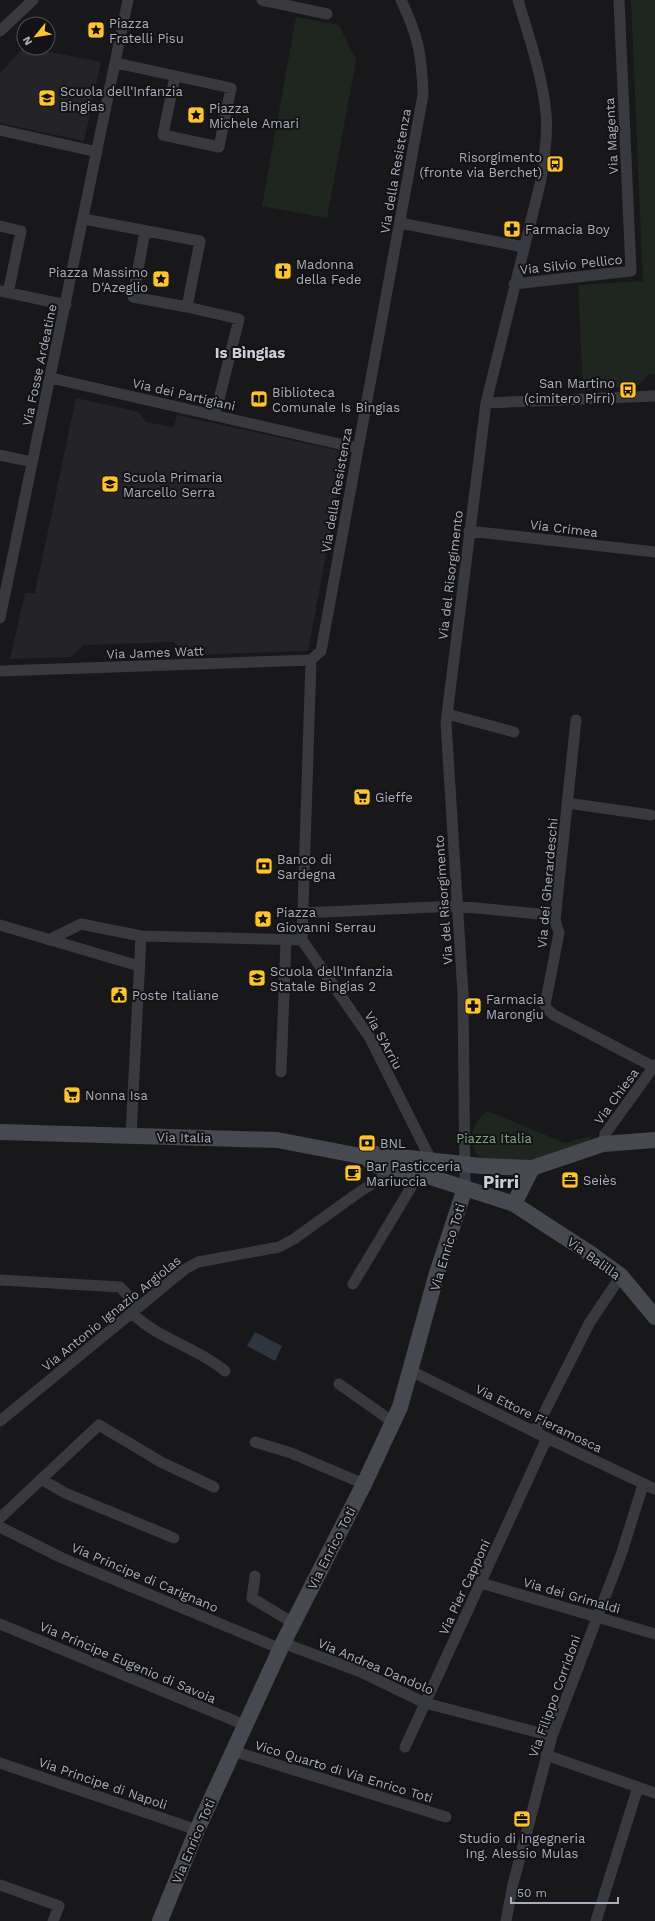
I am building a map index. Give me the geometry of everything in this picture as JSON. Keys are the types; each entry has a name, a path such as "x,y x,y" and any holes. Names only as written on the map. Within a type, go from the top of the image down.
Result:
{"street":[{"path":"0,31 33,0"},
{"name":"Via Fosse Ardeatine","path":"0,618 84,219 128,0"},
{"path":"262,0 327,14"},
{"name":"Via della Resistenza","path":"310,660 321,651 357,448 423,95 420,46 412,23 400,0"},
{"name":"Via del Risorgimento","path":"466,1164 463,994 446,723 486,403 514,284 541,180 546,114 536,59 518,0"},
{"name":"Via Magenta","path":"619,0 631,271"},
{"path":"116,63 176,76 231,88 219,147 163,135 176,76"},
{"path":"0,130 97,152"},
{"path":"84,219 200,241 187,307"},
{"path":"400,223 524,247"},
{"path":"0,226 21,231 4,292 66,305"},
{"path":"145,231 133,297 239,319 215,415"},
{"name":"Via Silvio Pellico","path":"514,284 631,271"},
{"name":"Via dei Partigiani","path":"51,378 357,448"},
{"path":"486,403 655,396"},
{"path":"0,455 32,462"},
{"name":"Via Crimea","path":"469,531 655,552"},
{"path":"49,940 81,924 141,936 302,940 310,660"},
{"name":"Via James Watt","path":"0,671 310,660"},
{"path":"447,714 514,732"},
{"name":"Via dei Gherardeschi","path":"576,720 555,920 559,932 545,1005 548,1010 654,1066"},
{"name":"Via dei Gherardeschi","path":"567,803 651,815"},
{"path":"302,913 457,906 549,915 555,920"},
{"path":"0,925 139,966"},
{"path":"131,1136 141,936"},
{"path":"280,1072 286,940"},
{"name":"Via S'Arriu","path":"302,940 370,1038 431,1160"},
{"name":"Via Chiesa","path":"603,1144 605,1134 654,1066"},
{"name":"Via Italia","path":"0,1132 277,1140 366,1157"},
{"path":"532,1168 519,1207 418,1173 374,1165 366,1157 373,1154 466,1164 532,1168 603,1144 655,1140"},
{"name":"Via Enrico Toti","path":"160,1921 197,1830 245,1725 293,1623 364,1484 400,1407 438,1273 465,1188 466,1164"},
{"name":"Via Antonio Ignazio Argiolas","path":"0,1421 185,1269 198,1262 279,1246 294,1239 358,1193 395,1169"},
{"path":"353,1284 410,1190 418,1173"},
{"name":"Via Balilla","path":"519,1207 585,1250 621,1276 655,1317"},
{"path":"535,1431 590,1322 621,1276"},
{"path":"0,1280 120,1287 144,1325 214,1361 225,1371"},
{"name":"Via Ettore Fieramosca","path":"411,1371 643,1485 655,1489"},
{"path":"339,1384 393,1422"},
{"path":"0,1518 99,1425 161,1462 214,1487"},
{"name":"Via Pier Capponi","path":"405,1747 547,1438"},
{"path":"255,1442 291,1453 364,1484"},
{"path":"41,1479 65,1493 174,1538"},
{"name":"Via Filippo Corridoni","path":"506,1921 513,1884 546,1755 597,1616 622,1555 643,1485"},
{"name":"Via Principe di Carignano","path":"0,1527 62,1558 282,1646"},
{"path":"255,1576 252,1598 293,1623"},
{"name":"Via dei Grimaldi","path":"481,1583 655,1634"},
{"name":"Via Principe Eugenio di Savoia","path":"0,1624 245,1725"},
{"name":"Via Andrea Dandolo","path":"282,1646 361,1672 425,1703 552,1736"},
{"name":"Vico Quarto di Via Enrico Toti","path":"233,1751 446,1817"},
{"path":"546,1755 655,1793"},
{"name":"Via Principe di Napoli","path":"0,1763 197,1830"},
{"path":"596,1921 638,1787"},
{"path":"0,1885 59,1906 53,1921"}],"shaded area":[{"name":"Scuola dell'Infanzia Bingias","path":"56,53 101,62 84,141 0,123 0,73 16,56 56,56"},
{"path":"76,398 139,412 146,422 174,427 177,415 340,451 344,459 308,651 185,655 174,642 83,645 71,657 10,659 25,593 35,593"},
{"path":"255,1332 282,1346 275,1361 247,1346"}],"green space":[{"path":"631,0 655,0 655,374 648,375 639,385 583,391 578,285 643,281"},
{"path":"296,17 339,25 356,60 327,218 262,206"},
{"name":"Piazza Italia","path":"487,1111 565,1143 593,1135 588,1142 533,1161 481,1159 473,1146 472,1134 477,1122"}],"place":[{"name":"Piazza Fratelli Pisu","path":"96,30"},
{"name":"Scuola dell'Infanzia Bingias","path":"47,98"},
{"name":"Piazza Michele Amari","path":"196,115"},
{"name":"Risorgimento (fronte via Berchet)","path":"555,164"},
{"name":"Farmacia Boy","path":"512,229"},
{"name":"Madonna della Fede","path":"283,271"},
{"name":"Piazza Massimo D'Azeglio","path":"161,279"},
{"name":"San Martino (cimitero Pirri)","path":"628,390"},
{"name":"Biblioteca Comunale Is Bingias","path":"259,399"},
{"name":"Scuola Primaria Marcello Serra","path":"110,484"},
{"name":"Gieffe","path":"362,797"},
{"name":"Banco di Sardegna","path":"264,866"},
{"name":"Piazza Giovanni Serrau","path":"263,919"},
{"name":"Scuola dell'Infanzia Statale Bingias 2","path":"257,978"},
{"name":"Poste Italiane","path":"119,995"},
{"name":"Farmacia Marongiu","path":"473,1006"},
{"name":"Nonna Isa","path":"72,1095"},
{"name":"BNL","path":"367,1143"},
{"name":"Bar Pasticceria Mariuccia","path":"353,1173"},
{"name":"Seiès","path":"570,1180"},
{"name":"Studio di Ingegneria Ing. Alessio Mulas","path":"522,1819"}],"district":[{"name":"Is Bìngias","path":"250,353"},
{"name":"Pirri","path":"501,1182"}]}
